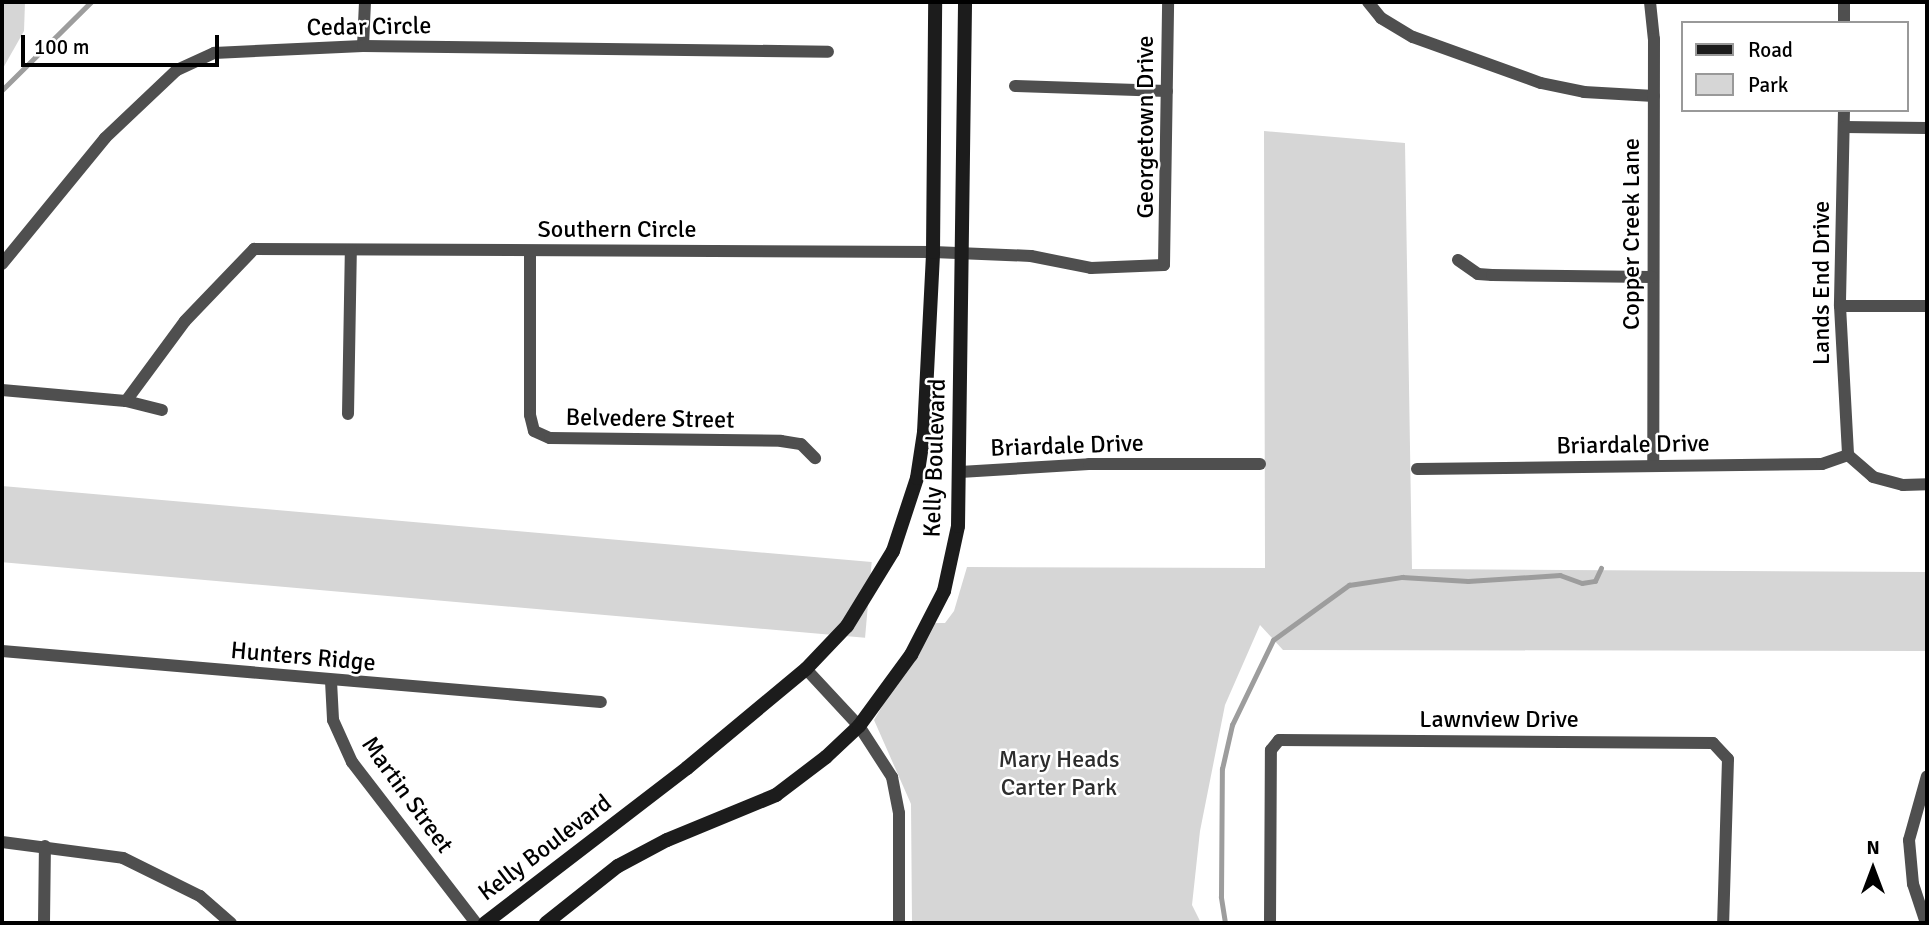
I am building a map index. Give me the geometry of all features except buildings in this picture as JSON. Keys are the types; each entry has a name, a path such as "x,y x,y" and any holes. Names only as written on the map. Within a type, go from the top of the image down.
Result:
{"main road":[{"name":"Kelly Boulevard","path":"485,923 687,768 806,669 871,592 905,518 924,432 933,252 935,2"},
{"name":"Kelly Boulevard","path":"546,923 618,866 667,840 776,795 859,726 911,654 944,591 958,526 960,472 965,2"}],"street":[{"path":"363,46 365,2"},
{"name":"Georgetown Drive","path":"1165,252 1168,2"},
{"path":"1368,2 1381,18 1413,37 1541,83 1584,92 1654,96"},
{"name":"Copper Creek Lane","path":"1650,2 1654,96 1653,466"},
{"path":"1844,2 1844,21"},
{"name":"Cedar Circle","path":"2,264 105,138 177,70 214,54 243,50 363,46 828,52"},
{"path":"1015,86 1167,90"},
{"name":"Lands End Drive","path":"1844,112 1840,306 1848,455"},
{"path":"1844,127 1927,128"},
{"path":"348,414 351,250"},
{"name":"Belvedere Street","path":"530,251 530,415 534,431 550,439 780,441 801,444 815,458"},
{"name":"Southern Circle","path":"126,401 185,321 247,252 933,252 1139,270 1164,265 1165,252"},
{"path":"1458,260 1478,274 1652,277"},
{"path":"1840,306 1927,306"},
{"path":"2,390 126,401 162,410"},
{"path":"1848,455 1873,477 1903,485 1927,484"},
{"name":"Briardale Drive","path":"1417,469 1822,464 1848,455"},
{"name":"Briardale Drive","path":"960,472 1089,464 1260,464"},
{"name":"Hunters Ridge","path":"2,651 601,702"},
{"path":"806,669 859,726 892,777 898,813 898,923"},
{"name":"Martin Street","path":"331,681 333,720 352,762 476,923"},
{"name":"Lawnview Drive","path":"1270,923 1275,741 1713,743 1722,748 1728,759 1723,923"},
{"path":"1926,923 1913,884 1909,840 1927,776"},
{"path":"2,842 92,851 157,871 200,896 231,923"},
{"path":"44,923 45,846"}],"green space":[{"path":"2,2 25,2 24,31 2,70"},
{"name":"Mary Heads Carter Park","path":"1264,131 1405,143 1412,569 1927,572 1927,651 1283,650 1260,625 1225,705 1200,831 1192,905 1201,923 912,923 911,804 874,720 932,623 945,623 954,611 967,567 1265,568"},
{"path":"2,486 872,562 865,638 2,562"}],"waterway":[{"path":"2,90 91,2"},
{"path":"1225,923 1221,897 1222,769 1232,725 1273,640 1349,585 1402,577 1468,581 1560,575 1582,583 1595,581 1601,568"}]}
